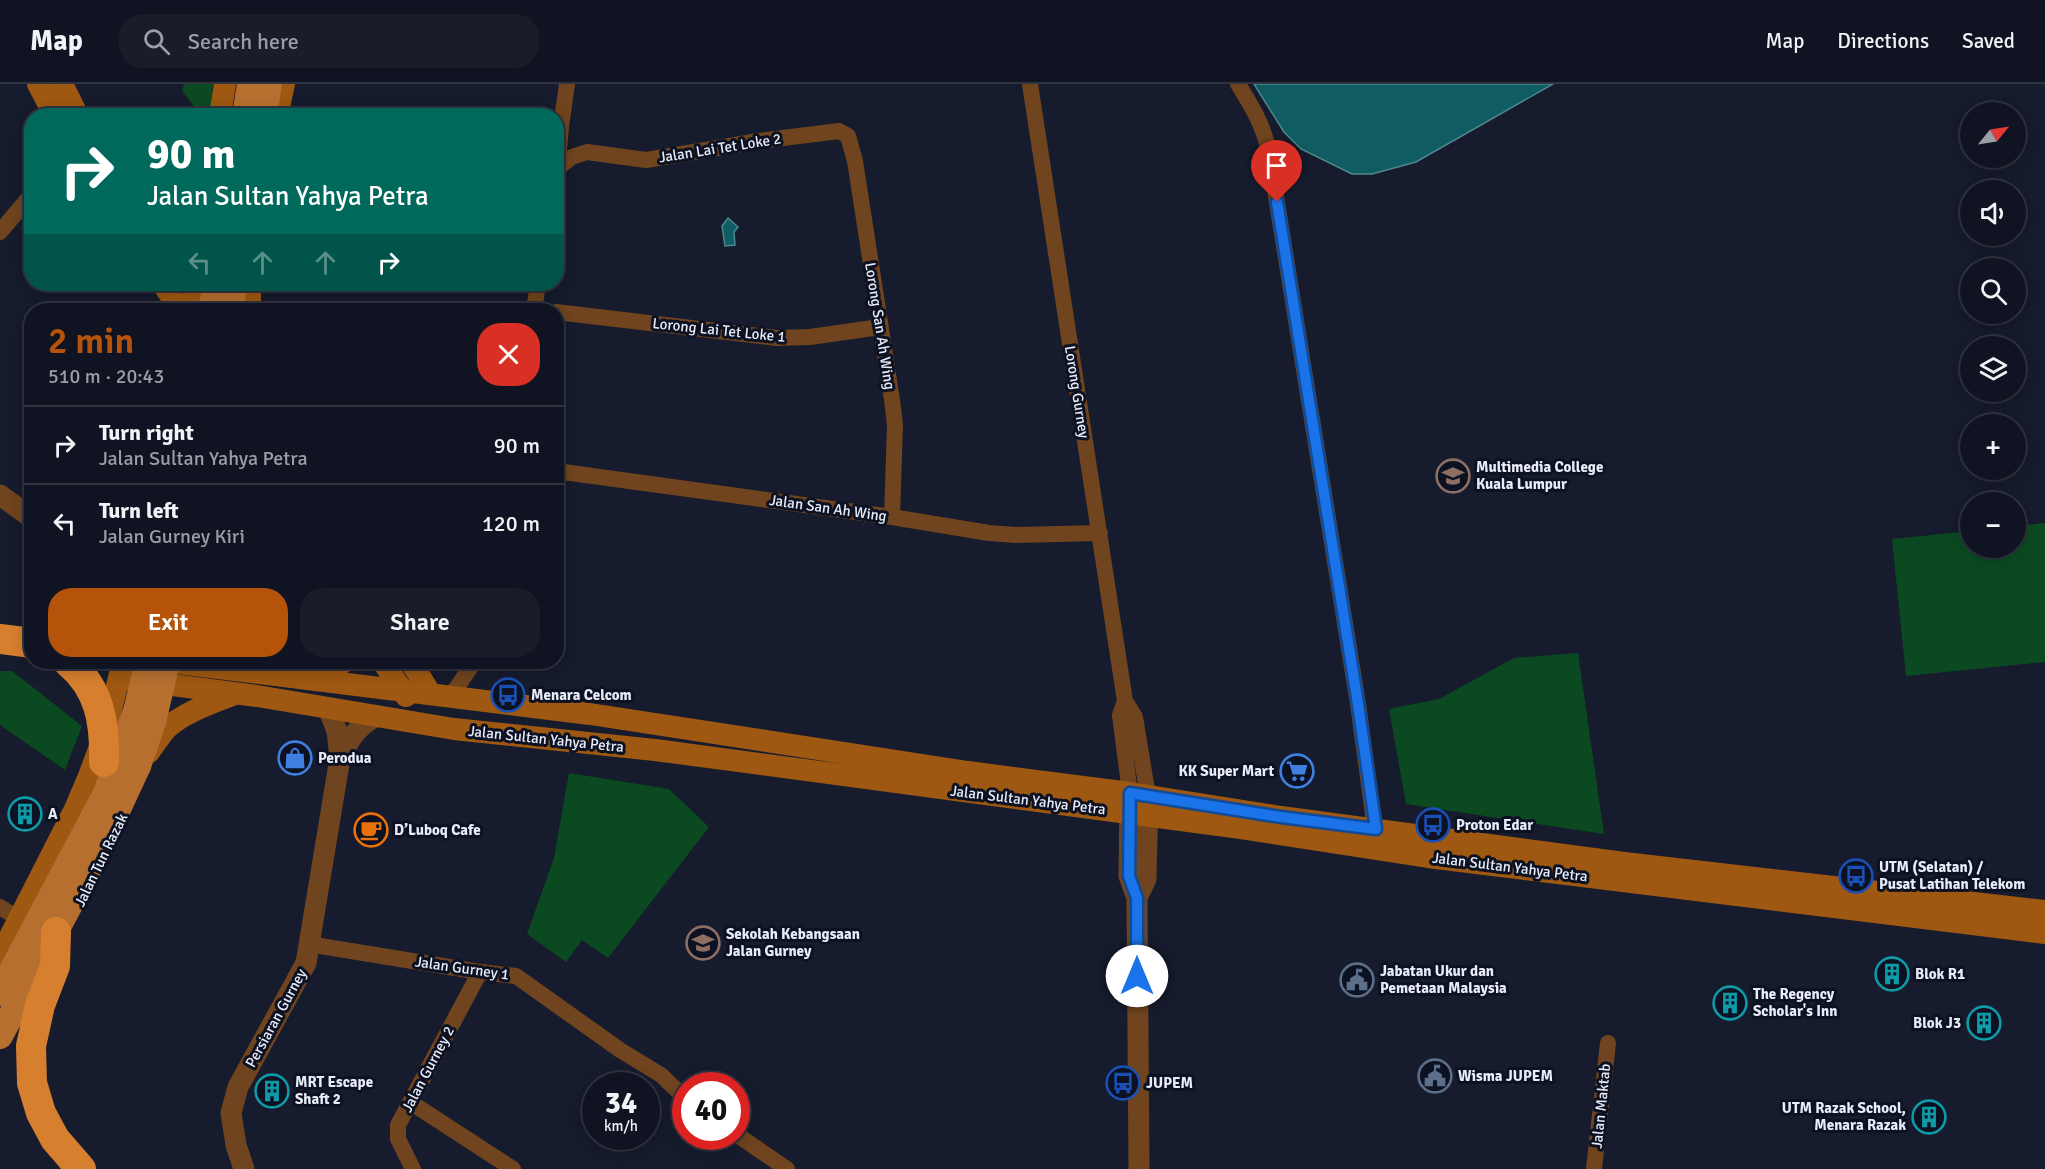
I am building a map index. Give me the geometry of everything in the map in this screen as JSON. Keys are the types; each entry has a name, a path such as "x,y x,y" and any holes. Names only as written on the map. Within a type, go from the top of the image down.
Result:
{"highway":[{"path":"0,639 24,641"},
{"path":"76,669 87,681 100,708 104,735 106,793"},
{"path":"56,932 55,966 40,1005 31,1046 32,1083 41,1113 55,1139 81,1169"}],"main road":[{"path":"38,84 51,108"},
{"path":"62,84 74,108"},
{"path":"221,108 225,84"},
{"path":"246,108 250,84"},
{"path":"265,108 269,84"},
{"path":"279,108 284,84"},
{"name":"Jalan Tun Razak","path":"0,993 106,793 136,711 146,669"},
{"name":"Jalan Tun Razak","path":"0,1048 99,870 134,792 148,752 170,669"},
{"name":"Jalan Tun Razak","path":"0,1036 98,852 138,766 170,669"},
{"name":"Jalan Sultan Yahya Petra","path":"178,669 237,693 454,729 1376,829 1623,872 2045,933"},
{"name":"Jalan Sultan Yahya Petra","path":"243,669 666,724 968,772 1139,804 1241,828 1340,844 2045,911"},
{"path":"322,680 335,669"},
{"path":"387,669 400,689 425,713 454,729"},
{"path":"417,669 440,695"},
{"path":"0,956 89,776 105,733 121,670"},
{"path":"148,752 166,729 204,706 237,693"}],"street":[{"path":"564,108 567,84"},
{"name":"Lorong Gurney","path":"1030,84 1125,701 1135,717 1139,804"},
{"path":"1238,84 1256,111 1264,128 1268,147 1376,829"},
{"name":"Jalan Lai Tet Loke 2","path":"564,167 572,157 588,152 646,160 816,134 839,132 848,136"},
{"name":"Lorong San Ah Wing","path":"848,136 855,161 895,425 892,517"},
{"path":"0,232 24,204"},
{"name":"Lorong Lai Tet Loke 1","path":"564,313 777,338 810,337 880,327"},
{"name":"Jalan San Ah Wing","path":"564,472 892,517 989,533 1100,534"},
{"path":"0,495 24,512"},
{"path":"440,695 467,669"},
{"name":"Persiaran Gurney","path":"244,1169 236,1145 231,1113 238,1087 306,963 340,758 338,731 328,708"},
{"name":"Persiaran Gurney","path":"340,758 361,725 376,716"},
{"path":"1139,804 1129,876 1137,898 1139,1169"},
{"path":"0,907 20,919"},
{"name":"Jalan Gurney 1","path":"308,944 516,976 620,1050 661,1075 672,1086"},
{"name":"Jalan Gurney 2","path":"413,1169 398,1139 398,1125 480,972"},
{"name":"Jalan Maktab","path":"1594,1169 1608,1043"},
{"path":"410,1102 513,1169"},
{"path":"750,1144 787,1169"}],"shaded area":[{"path":"184,84 213,84 211,108 195,108 182,91"},
{"path":"1254,84 1553,84 1416,162 1372,174 1352,174 1301,149 1284,132"},
{"path":"728,218 738,227 734,232 735,245 725,246 722,226"},
{"path":"2045,523 2045,662 1906,676 1892,539 1960,532 1960,558 2026,558 2026,525"},
{"path":"1578,653 1604,834 1406,804 1389,709 1439,699 1514,658"},
{"path":"0,671 12,671 82,726 65,770 0,725"},
{"path":"569,773 669,789 709,827 608,958 582,940 566,962 527,934 554,858"}],"place":[{"name":"Multimedia College Kuala Lumpur","path":"1453,476"},
{"name":"Menara Celcom","path":"508,695"},
{"name":"Perodua","path":"295,758"},
{"name":"KK Super Mart","path":"1297,771"},
{"name":"A","path":"25,814"},
{"name":"Proton Edar","path":"1433,825"},
{"name":"D’Luboq Cafe","path":"371,830"},
{"name":"UTM (Selatan) / Pusat Latihan Telekom","path":"1856,876"},
{"name":"Sekolah Kebangsaan Jalan Gurney","path":"703,943"},
{"name":"Blok R1","path":"1892,974"},
{"name":"Jabatan Ukur dan Pemetaan Malaysia","path":"1357,980"},
{"name":"The Regency Scholar's Inn","path":"1730,1003"},
{"name":"Blok J3","path":"1984,1023"},
{"name":"Wisma JUPEM","path":"1435,1076"},
{"name":"JUPEM","path":"1123,1083"},
{"name":"MRT Escape Shaft 2","path":"272,1091"},
{"name":"UTM Razak School, Menara Razak","path":"1929,1117"}],"route":[{"path":"1137,976 1137,898 1129,876 1130,793 1281,817 1376,829 1277,202"}]}
